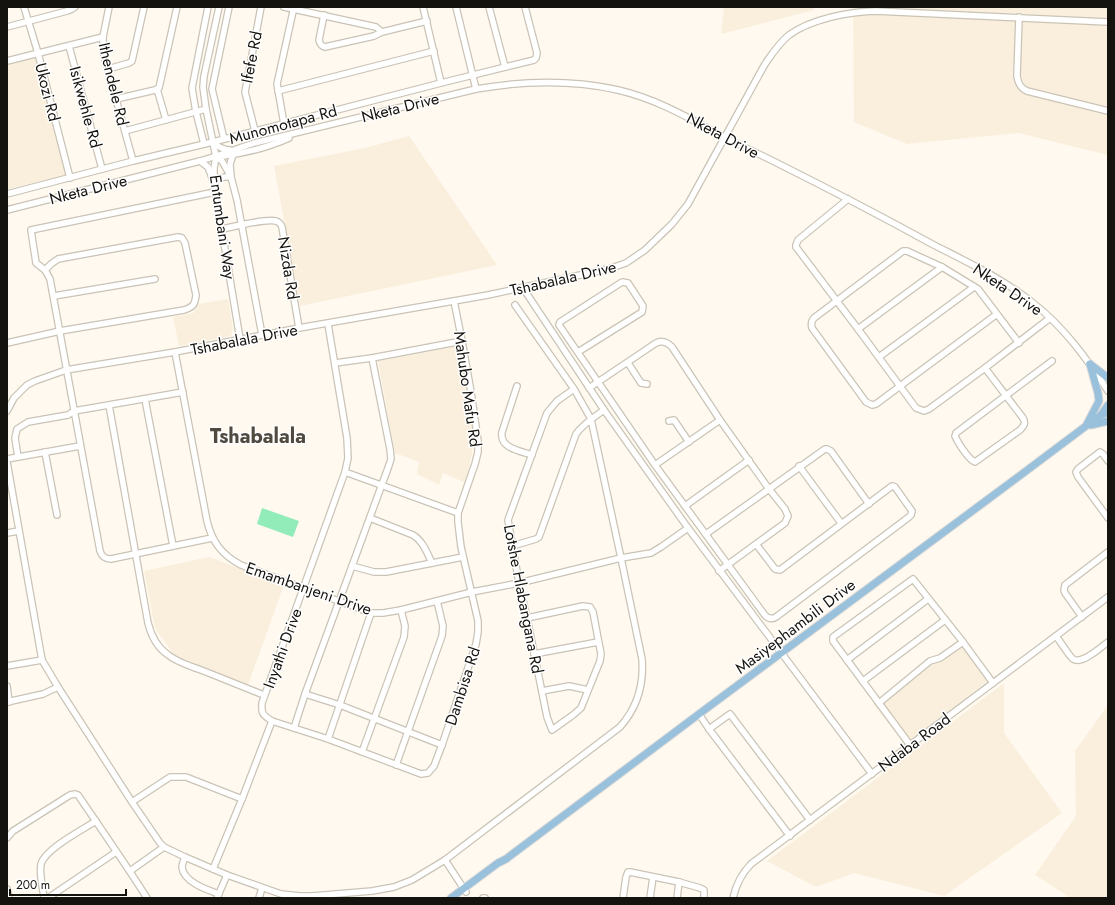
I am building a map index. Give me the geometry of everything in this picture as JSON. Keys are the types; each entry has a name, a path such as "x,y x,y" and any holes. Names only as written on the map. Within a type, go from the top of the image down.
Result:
{"main road":[{"path":"1090,364 1108,378"},
{"path":"1086,426 1098,405 1099,398 1090,364"},
{"name":"Masiyephambili Drive","path":"451,898 500,866 506,859 698,714 1086,426 1100,415 1108,405"},
{"name":"Masiyephambili Drive","path":"1100,415 1108,412"},
{"path":"1086,426 1108,421"},
{"name":"Masiyephambili Drive","path":"458,898 465,890"}],"street":[{"name":"Ukozi Rd","path":"24,7 38,53 70,178"},
{"path":"7,27 72,10 75,7"},
{"name":"Ithendele Rd","path":"109,7 103,37 104,52 133,161"},
{"path":"108,69 132,61 144,7"},
{"path":"116,99 157,89 160,85 177,7"},
{"path":"204,144 196,112 192,85 208,7"},
{"path":"216,156 203,93 203,82 219,7"},
{"path":"224,139 212,89 229,7"},
{"name":"Ifefe Rd","path":"255,131 245,92 261,7"},
{"path":"284,7 376,27 382,32"},
{"path":"423,7 441,83"},
{"path":"456,7 476,89"},
{"path":"489,7 505,67"},
{"name":"Munomotapa Rd","path":"7,194 534,60 537,53 525,7"},
{"path":"284,124 277,84 294,8"},
{"name":"Tshabalala Drive","path":"7,411 14,398 27,385 66,370 175,352 523,288 608,269 626,263 636,257 662,235 688,204 764,64 778,45 788,35 802,27 834,17 866,12 1019,17 1108,22"},
{"path":"324,16 319,40 320,44 325,47 374,36 382,32 427,21"},
{"path":"1019,17 1017,76 1018,81 1024,90 1108,111"},
{"path":"7,62 103,37"},
{"name":"Isikwehle Rd","path":"69,46 102,169"},
{"path":"278,91 434,51"},
{"name":"Nketa Drive","path":"7,210 200,161 233,152 254,143 476,89 506,84 527,83 572,84 618,90 638,96 683,114 998,278 1029,300 1050,318 1090,364 1108,391"},
{"path":"157,89 166,120"},
{"path":"125,130 206,109"},
{"path":"200,161 208,167 214,183 220,178 231,177 230,164 233,152 220,148 213,142"},
{"name":"Entumbani Way","path":"216,156 222,161 231,177 242,225 262,335"},
{"name":"Entumbani Way","path":"216,156 214,183 215,192 240,339"},
{"path":"212,538 111,559 105,558 101,555 66,370 54,296 50,279 45,270 36,263 31,230 215,192"},
{"path":"848,199 798,240 796,244 798,250 916,408 924,411 929,409 1019,343 1050,318"},
{"name":"Nizda Rd","path":"242,225 269,220 281,224 299,328"},
{"path":"222,229 242,225"},
{"path":"7,343 60,331 190,308 195,301 196,295 185,243 182,238 178,237 58,259 45,270"},
{"path":"997,314 876,404 872,405 866,402 811,326 813,320 904,251 910,251 942,267 974,287 982,294 1019,343"},
{"path":"858,329 942,267"},
{"path":"54,296 155,279"},
{"path":"578,352 642,312 643,306 628,283 622,282 559,324 578,352 599,382 655,465 768,618 774,618 909,518 912,513 894,486 892,486 780,570 775,569 756,544"},
{"path":"879,357 974,287"},
{"path":"523,288 604,410 688,528 872,774"},
{"name":"Mahubo Mafu Rd","path":"454,301 475,416 478,447 475,464 458,513 463,557 472,592"},
{"path":"7,462 10,496 19,531 42,660 132,802 156,838 164,847 185,858 226,875 281,894 324,896 394,887 412,880 445,860 620,727 631,712 639,694 642,665 622,558 591,418 574,389 515,305"},
{"name":"Inyathi Drive","path":"272,721 265,716 261,710 264,695 304,589 345,472 348,458 347,438 328,324"},
{"path":"335,363 372,358 462,341"},
{"path":"589,388 656,343 662,341 672,347 720,420 787,513 785,523 720,571"},
{"name":"Emambanjeni Drive","path":"175,352 207,521 212,538 223,552 232,560 242,565 371,614 401,610 472,592 519,583 622,558 651,553 688,528"},
{"path":"294,728 391,459 372,358"},
{"path":"985,368 1006,395 1024,419 1024,422 1023,427 1009,439 975,462 972,461 957,441 955,434 956,432 1006,395 1052,361"},
{"path":"628,362 641,383 647,384"},
{"path":"517,386 502,432 502,438 506,445 510,448 532,455"},
{"name":"Lotshe Hlabangana Rd","path":"574,389 557,401 547,413 508,518 508,524 547,717 552,730 581,708 588,690"},
{"path":"18,457 15,438 17,429 28,422 68,415 74,411 183,392"},
{"path":"146,399 173,546"},
{"path":"109,405 150,631 154,639 167,655 183,663 264,695"},
{"path":"512,546 536,540 539,537 574,438 578,431 591,418 604,410"},
{"path":"669,420 674,420 689,442"},
{"path":"655,465 720,420"},
{"path":"7,459 80,446"},
{"path":"706,534 823,449 829,449 869,504"},
{"path":"45,452 57,515"},
{"path":"1108,461 1100,452 1076,472 1078,477 1108,518"},
{"path":"685,506 749,460"},
{"path":"799,466 841,523"},
{"path":"345,472 458,513"},
{"path":"370,518 419,538 432,563"},
{"path":"7,533 19,531"},
{"path":"1082,617 1065,593 1065,585 1108,552"},
{"path":"352,566 374,572 386,572 463,557"},
{"path":"910,745 833,641 834,636 914,580 993,683"},
{"name":"Dambisa Rd","path":"396,765 421,774 426,774 431,771 434,766 478,637 478,621 472,592"},
{"name":"Ndaba Road","path":"733,898 739,879 747,868 1108,597"},
{"path":"847,660 928,599"},
{"path":"213,869 272,721 328,739 396,765 442,636 443,626 437,601"},
{"path":"527,618 587,606 590,607 593,612 601,657 588,690 569,686 542,691"},
{"path":"362,752 404,637 405,626 401,610"},
{"path":"328,739 371,614"},
{"path":"863,681 945,620"},
{"path":"1056,636 1072,658 1078,660 1084,659 1108,642"},
{"path":"534,654 598,642"},
{"path":"879,703 930,661 940,658 963,642"},
{"path":"7,666 42,660"},
{"path":"7,686 8,702 43,694 58,687"},
{"path":"305,694 340,705 442,745"},
{"path":"698,714 790,836"},
{"path":"709,729 730,714 810,820"},
{"path":"132,802 170,777 176,776 186,777 242,799"},
{"path":"7,838 14,831 72,794 78,795 147,898"},
{"path":"44,898 41,869 44,858 54,848 96,821"},
{"path":"130,871 164,847"},
{"path":"48,898 116,852"},
{"path":"185,858 182,867 190,880 218,896 226,875"},
{"path":"445,860 465,890"},
{"path":"623,898 628,872 679,882 702,889 704,892 704,898"},
{"path":"650,898 653,877"},
{"path":"677,898 679,882"},
{"path":"259,898 262,888"},
{"path":"7,889 9,898"}],"shaded area":[{"path":"724,7 814,7 814,10 721,34"},
{"path":"853,7 1108,7 1108,155 1019,133 907,144 854,122"},
{"path":"36,57 68,175 7,189 7,65"},
{"path":"409,136 497,265 300,306 274,166 365,148"},
{"path":"228,299 233,329 231,336 179,346 173,317 193,313 199,304"},
{"path":"459,346 465,374 474,442 466,483 443,473 439,485 417,474 419,462 395,453 378,361"},
{"path":"209,557 284,585 248,685 174,655 155,628 144,571"},
{"path":"960,638 992,678 905,744 873,704"},
{"path":"1004,683 1004,733 1062,813 944,896 854,873 816,887 767,861"},
{"path":"1108,705 1108,898 1071,898 1035,875 1076,816 1075,751"}],"green space":[{"path":"262,508 299,521 293,537 257,524"}],"district":[{"name":"Tshabalala","path":"258,436"}]}
